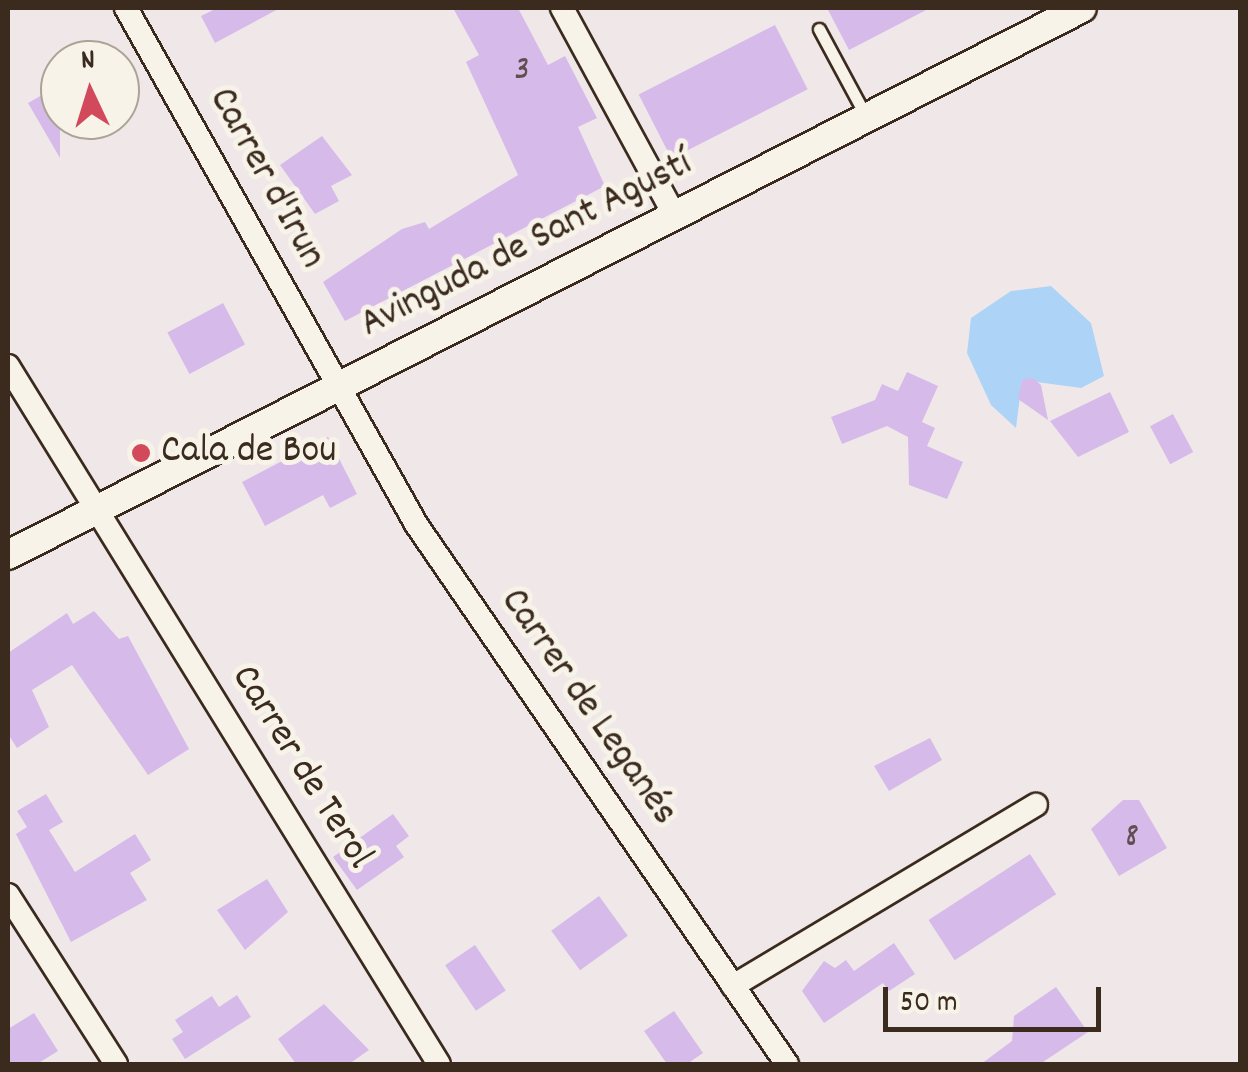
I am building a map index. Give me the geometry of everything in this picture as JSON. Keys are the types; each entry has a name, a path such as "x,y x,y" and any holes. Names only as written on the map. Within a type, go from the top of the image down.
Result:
{"street":[{"name":"Carrer d'Irun","path":"126,8 337,388"},
{"path":"562,8 675,216"},
{"name":"Avinguda de Sant Agustí","path":"8,555 1082,8"},
{"name":"Carrer de Terol","path":"8,366 439,1064"},
{"name":"Carrer de Leganés","path":"337,388 435,552 787,1064"},
{"path":"733,986 1036,805"},
{"path":"8,896 116,1064"}],"lane":[{"path":"820,30 866,118"}],"water":[{"path":"1051,286 1091,323 1104,376 1081,388 1022,380 1016,428 991,405 967,353 971,318 1011,291"}],"building":[{"path":"217,8 280,8 215,43 201,16"},
{"path":"453,8 518,8 548,65 565,56 597,118 578,127 605,186 345,321 323,282 402,229 425,222 429,229 518,175 466,62 479,55"},
{"path":"827,8 930,8 849,50"},
{"path":"775,25 808,89 671,159 639,94"},
{"path":"40,96 40,124 28,103"},
{"path":"322,136 352,175 331,186 339,201 315,214 280,165"},
{"path":"50,140 60,140 60,158"},
{"path":"223,303 245,344 189,374 167,333"},
{"path":"907,372 938,386 922,422 935,428 927,446 963,462 947,499 909,485 908,437 887,426 842,444 831,417 875,400 882,384 898,391"},
{"path":"1033,378 1041,385 1048,420 1018,399 1022,380"},
{"path":"1110,392 1129,432 1078,457 1050,421"},
{"path":"1173,414 1193,452 1170,464 1150,426"},
{"path":"328,437 357,494 330,508 323,495 265,526 242,482"},
{"path":"94,611 119,639 128,636 189,749 148,775 72,665 32,690 49,727 17,748 8,734 8,653 67,613 73,624"},
{"path":"930,738 942,760 889,791 874,766"},
{"path":"46,794 63,822 49,830 75,872 135,834 151,860 130,873 147,900 71,942 16,834 27,827 17,811"},
{"path":"1123,800 1139,800 1167,848 1119,876 1091,829"},
{"path":"393,814 409,836 396,846 404,857 357,890 333,857"},
{"path":"1030,854 1056,894 955,960 929,920"},
{"path":"267,879 288,912 245,950 217,910"},
{"path":"599,896 628,936 580,970 551,931"},
{"path":"894,943 915,974 889,991 883,983 824,1023 802,991 824,961 835,968 846,960 854,971"},
{"path":"475,945 506,991 476,1011 445,965"},
{"path":"1056,987 1088,1032 1040,1064 981,1064 1012,1041 1014,1016"},
{"path":"237,995 251,1017 185,1059 172,1039 183,1032 175,1020 212,996 219,1007"},
{"path":"324,1004 369,1050 349,1064 296,1064 278,1039"},
{"path":"674,1011 703,1053 687,1064 667,1064 644,1031"},
{"path":"34,1013 58,1051 37,1064 8,1064 8,1029"}],"place":[{"name":"Cala de Bou","path":"141,453"}]}
